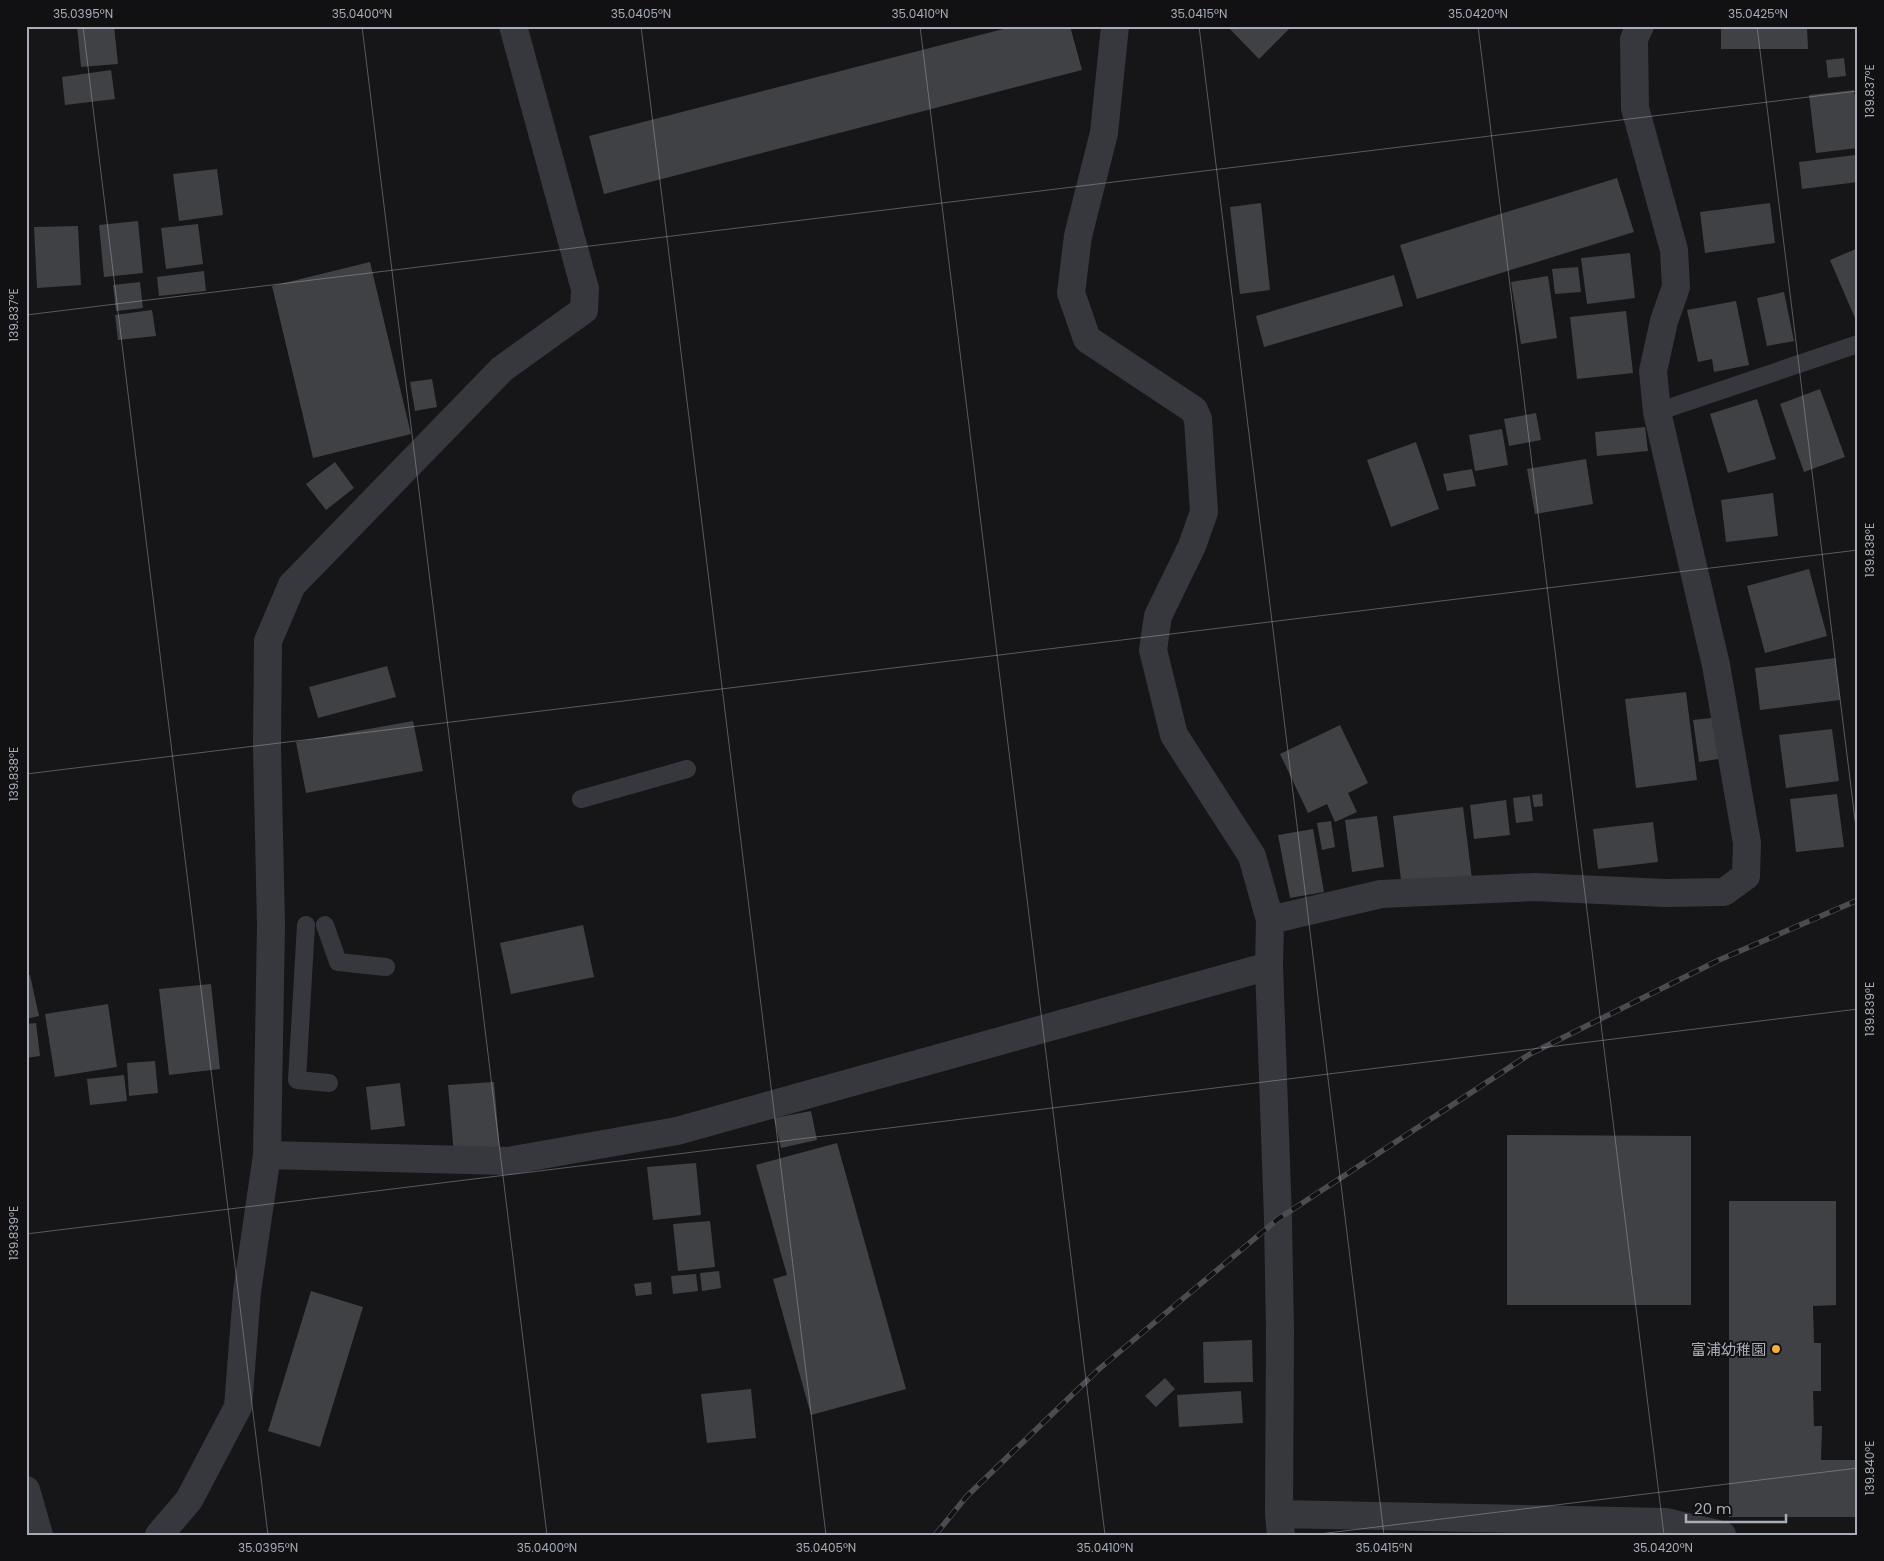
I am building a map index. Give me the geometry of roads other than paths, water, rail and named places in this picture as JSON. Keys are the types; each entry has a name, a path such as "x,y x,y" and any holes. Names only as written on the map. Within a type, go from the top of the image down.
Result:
{"street":[{"path":"159,1535 189,1500 238,1407 247,1292 267,1155 271,925 267,747 268,641 292,585 502,369 584,310 585,289 513,26"},
{"path":"1115,26 1104,133 1078,236 1071,293 1087,339 1194,410 1198,419 1204,512 1192,546 1158,616 1152,650 1174,735 1252,856 1270,920 1269,966 1280,1322 1280,1524 1665,1522 1722,1535"},
{"path":"1270,920 1380,894 1534,887 1665,893 1724,892 1746,876 1747,843 1716,665 1657,412 1654,371 1664,321 1676,287 1674,250 1635,108 1634,39 1640,26"},
{"path":"267,1155 508,1162 677,1131 1269,966"},
{"path":"26,1490 39,1535"}],"lane":[{"path":"1657,412 1858,344"},
{"path":"581,799 686,769"},
{"path":"306,925 297,1080 329,1083"},
{"path":"325,925 338,962 386,967"}],"railway":[{"path":"935,1535 967,1496 1099,1369 1278,1219 1530,1054 1719,960 1858,900"}],"place":[{"name":"富浦幼稚園","path":"1776,1349"}]}
